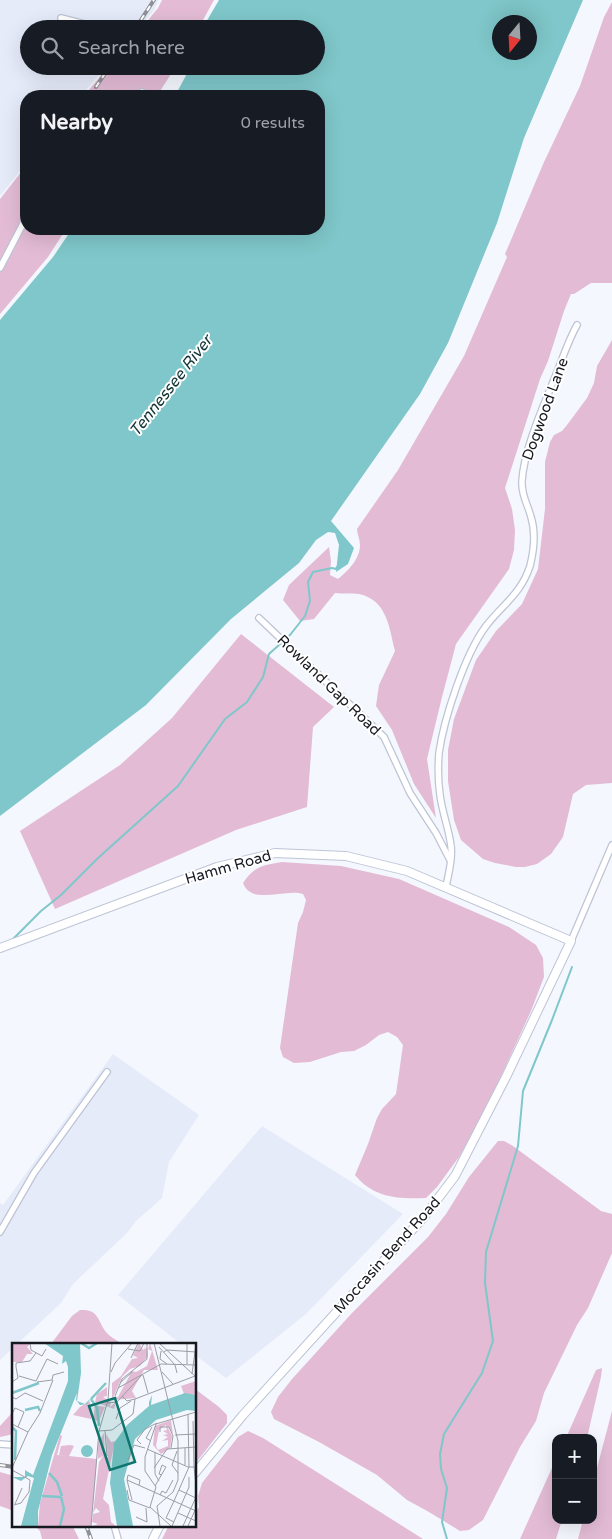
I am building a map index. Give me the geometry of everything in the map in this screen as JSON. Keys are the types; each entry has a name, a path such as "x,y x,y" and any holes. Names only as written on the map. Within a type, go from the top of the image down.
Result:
{"main road":[{"name":"Hamm Road","path":"0,948 217,868 276,853 346,856 407,871 571,940"},
{"name":"Moccasin Bend Road","path":"196,1472 340,1307 424,1217 455,1176 506,1078 571,940"},
{"path":"153,1539 160,1526"}],"street":[{"path":"61,18 69,20"},
{"path":"0,268 20,230"},
{"name":"Dogwood Lane","path":"446,888 452,848 440,795 439,754 444,731 456,690 471,651 486,626 520,589 530,564 534,545 534,530 522,490 523,469 541,412 577,324"},
{"name":"Rowland Gap Road","path":"259,618 384,737 410,793 436,833 450,860"},
{"name":"Moccasin Bend Road","path":"571,940 612,845"},
{"path":"0,1232 34,1173 107,1072"},
{"path":"114,1526 118,1539"}],"shaded area":[{"path":"0,0 159,0 146,20 20,20 20,75 98,75 86,90 20,90 20,171 0,196"},
{"path":"162,0 214,0 203,20 148,20"},
{"path":"612,2 612,283 591,283 571,294 540,379 505,488 512,509 515,530 514,550 509,569 456,644 427,759 436,818 414,784 392,730 376,706 379,685 395,651 388,624 381,608 376,602 359,594 335,593 314,619 300,621 283,600 289,585 329,547 330,575 338,579 356,560 360,545 357,529 398,470 464,356 507,257 505,254 544,162 580,86 604,17"},
{"path":"102,75 170,75 161,90 89,90"},
{"path":"20,174 20,235 62,235 48,257 0,314 0,199"},
{"path":"612,340 612,783 586,785 573,794 563,837 551,854 537,864 516,867 495,863 483,859 461,840 454,820 448,781 448,750 454,719 476,660 496,631 522,604 538,569 545,509 545,462 550,442 554,435 562,431 587,398 594,383 597,366"},
{"path":"241,634 334,707 313,727 307,807 236,830 55,909 20,831 120,765 172,718"},
{"path":"282,862 341,866 399,879 509,927 536,945 543,958 544,977 531,1011 485,1111 459,1157 437,1187 426,1198 387,1196 362,1183 355,1175 377,1118 382,1109 396,1094 403,1045 397,1037 388,1032 379,1035 354,1051 341,1052 310,1062 294,1063 283,1057 280,1048 298,923 306,900 303,894 296,893 254,894 247,890 243,883 251,873 260,867"},
{"path":"113,1054 199,1115 169,1162 162,1198 136,1221 128,1232 73,1284 61,1303 18,1343 12,1343 12,1349 0,1360 0,1203 3,1205"},
{"path":"262,1126 403,1214 306,1314 226,1378 196,1356 196,1343 180,1343 118,1295"},
{"path":"498,1141 504,1141 513,1146 601,1211 612,1214 612,1253 588,1308 577,1325 544,1393 536,1421 520,1447 483,1520 469,1530 460,1531 407,1500 377,1475 274,1419 271,1412 278,1397 292,1379 352,1313 428,1237 446,1214 469,1177"},
{"path":"80,1310 91,1311 97,1316 106,1332 121,1343 52,1343 72,1316"},
{"path":"602,1368 588,1434 568,1434 596,1370"},
{"path":"196,1390 227,1415 227,1423 196,1463"},
{"path":"12,1411 12,1434 0,1437 0,1426"},
{"path":"612,1411 612,1539 578,1539 582,1524 597,1524 597,1468"},
{"path":"248,1431 263,1438 423,1539 162,1539 168,1526 196,1526 196,1512 199,1507 198,1496 202,1483 238,1437"},
{"path":"552,1468 552,1524 561,1524 556,1539 520,1539"},
{"path":"0,1472 12,1475 12,1510 0,1506"},
{"path":"35,1526 72,1526 79,1539 42,1539 40,1531"}],"water":[{"name":"Tennessee River","path":"219,0 583,0 524,138 497,223 448,343 420,394 331,521 354,548 348,564 336,572 339,545 335,533 328,532 316,540 299,563 231,619 146,705 0,816 0,320 53,257 68,235 325,235 325,90 178,90 186,75 325,75 325,20 207,20"}],"waterway":[{"path":"12,940 97,859 178,786 225,719 247,702 263,677 269,654 290,635 305,616 310,601 308,582 313,572 332,568 336,569 337,567"},
{"path":"447,1539 442,1522 447,1488 441,1469 440,1454 444,1434 482,1373 493,1341 485,1283 486,1252 518,1146 523,1091 572,967"}],"railway":[{"path":"141,20 154,0"},
{"path":"96,87 104,75"},
{"path":"0,1465 12,1467"},
{"path":"86,1526 91,1539"}]}
